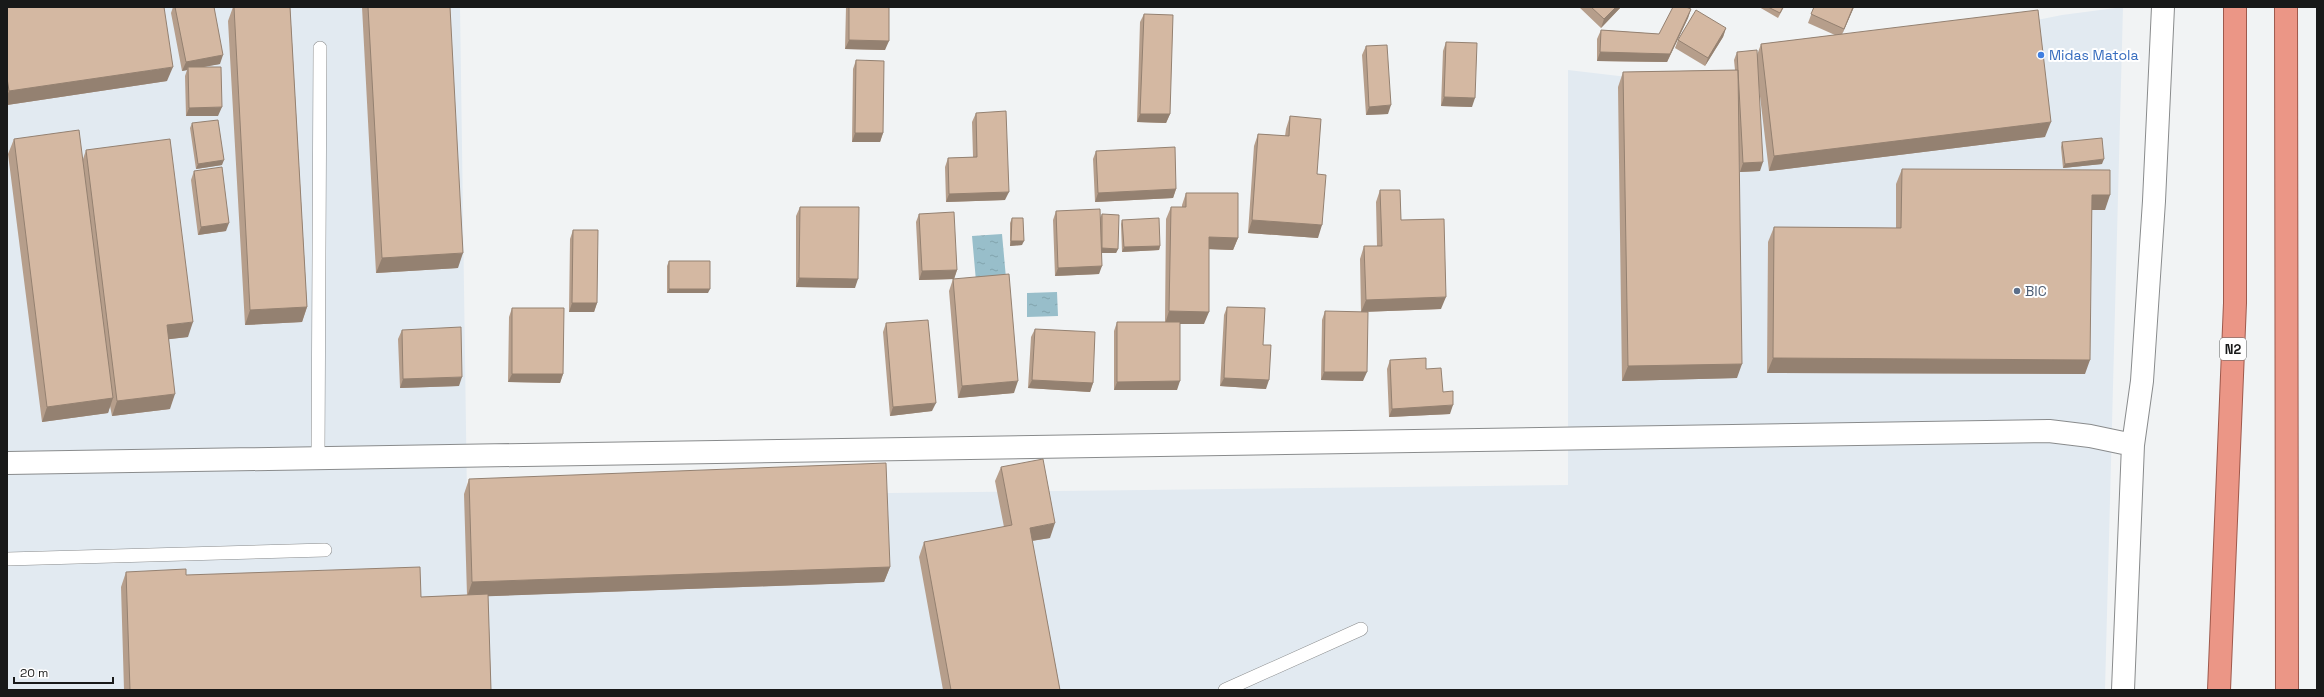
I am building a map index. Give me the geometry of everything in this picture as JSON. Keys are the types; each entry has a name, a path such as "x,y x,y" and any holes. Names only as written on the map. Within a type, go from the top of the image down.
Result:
{"highway":[{"name":"N2","path":"2220,690 2235,303 2235,7"},
{"path":"2286,7 2287,690"}],"street":[{"path":"2123,690 2133,445 2143,366 2154,201 2163,7"},
{"path":"7,463 2049,431 2090,436 2133,445"}],"lane":[{"path":"318,458 320,48"},
{"path":"7,559 325,550"},
{"path":"1226,690 1362,629"}],"shaded area":[{"path":"7,7 460,7 467,498 1568,485 1568,70 1704,86 2062,15 2123,7 2105,690 7,690"}],"water":[{"path":"1002,234 1006,278 976,281 972,236"},
{"path":"1057,292 1058,316 1027,317 1027,293"}],"building":[{"path":"7,7 164,7 173,67 9,91 7,78"},
{"path":"175,7 214,7 223,55 186,62"},
{"path":"234,7 290,7 307,307 250,310"},
{"path":"368,7 450,7 463,253 382,258"},
{"path":"849,7 889,7 889,41 849,40"},
{"path":"1591,7 1616,7 1604,19"},
{"path":"1673,7 1686,7 1691,9 1670,54 1600,52 1601,30 1659,34"},
{"path":"1768,7 1783,7 1780,13"},
{"path":"1814,7 1853,7 1844,29 1811,14"},
{"path":"1696,10 1726,28 1708,58 1678,40"},
{"path":"2038,10 2051,122 1774,156 1761,44"},
{"path":"1144,14 1173,15 1170,114 1140,114"},
{"path":"1446,42 1477,43 1475,98 1444,97"},
{"path":"1387,45 1391,105 1369,107 1366,46"},
{"path":"1757,50 1763,162 1743,163 1737,52"},
{"path":"856,60 884,61 883,133 855,133"},
{"path":"188,67 221,67 222,107 189,108"},
{"path":"1738,70 1742,364 1628,366 1623,72"},
{"path":"1006,111 1009,192 949,194 948,158 977,157 976,113"},
{"path":"1290,116 1321,119 1317,174 1326,175 1322,225 1252,220 1258,134 1289,136"},
{"path":"218,120 224,160 198,164 192,123"},
{"path":"79,130 113,398 47,407 14,139"},
{"path":"2102,138 2104,159 2065,164 2062,142"},
{"path":"170,139 193,322 167,325 175,394 117,401 86,150"},
{"path":"1175,147 1176,189 1098,193 1096,151"},
{"path":"222,167 229,223 201,227 194,171"},
{"path":"1902,169 2110,170 2110,195 2092,195 2090,360 1773,358 1774,227 1901,228"},
{"path":"1380,190 1400,190 1401,220 1444,219 1446,297 1366,300 1364,246 1382,246"},
{"path":"1186,193 1238,193 1238,238 1209,237 1209,312 1169,311 1171,207 1186,207"},
{"path":"800,207 859,207 858,279 799,278"},
{"path":"1100,209 1102,266 1058,268 1056,211"},
{"path":"954,212 957,270 922,271 919,214"},
{"path":"1102,214 1119,215 1118,249 1102,248"},
{"path":"1012,218 1023,218 1024,241 1011,241"},
{"path":"1159,218 1160,246 1124,247 1122,220"},
{"path":"573,230 598,230 597,303 572,303"},
{"path":"669,261 710,261 710,289 669,289"},
{"path":"1009,274 1018,381 962,386 953,279"},
{"path":"1227,307 1265,308 1263,345 1271,345 1269,380 1224,378"},
{"path":"512,308 564,308 563,374 512,374"},
{"path":"1325,311 1368,312 1367,372 1324,372"},
{"path":"928,320 936,403 893,407 886,323"},
{"path":"1117,322 1180,322 1180,381 1117,382"},
{"path":"461,327 462,377 403,379 402,330"},
{"path":"1035,329 1095,332 1093,383 1032,380"},
{"path":"1426,358 1426,369 1441,368 1443,392 1453,391 1453,405 1392,409 1390,360"},
{"path":"1043,459 1055,523 1030,528 1060,690 951,690 924,542 1012,525 1001,467"},
{"path":"886,463 890,567 472,582 469,479"},
{"path":"420,567 421,597 488,594 491,690 130,690 126,572 186,569 186,575"}],"place":[{"name":"Midas Matola","path":"2041,55"},
{"name":"BIC","path":"2017,291"}]}
